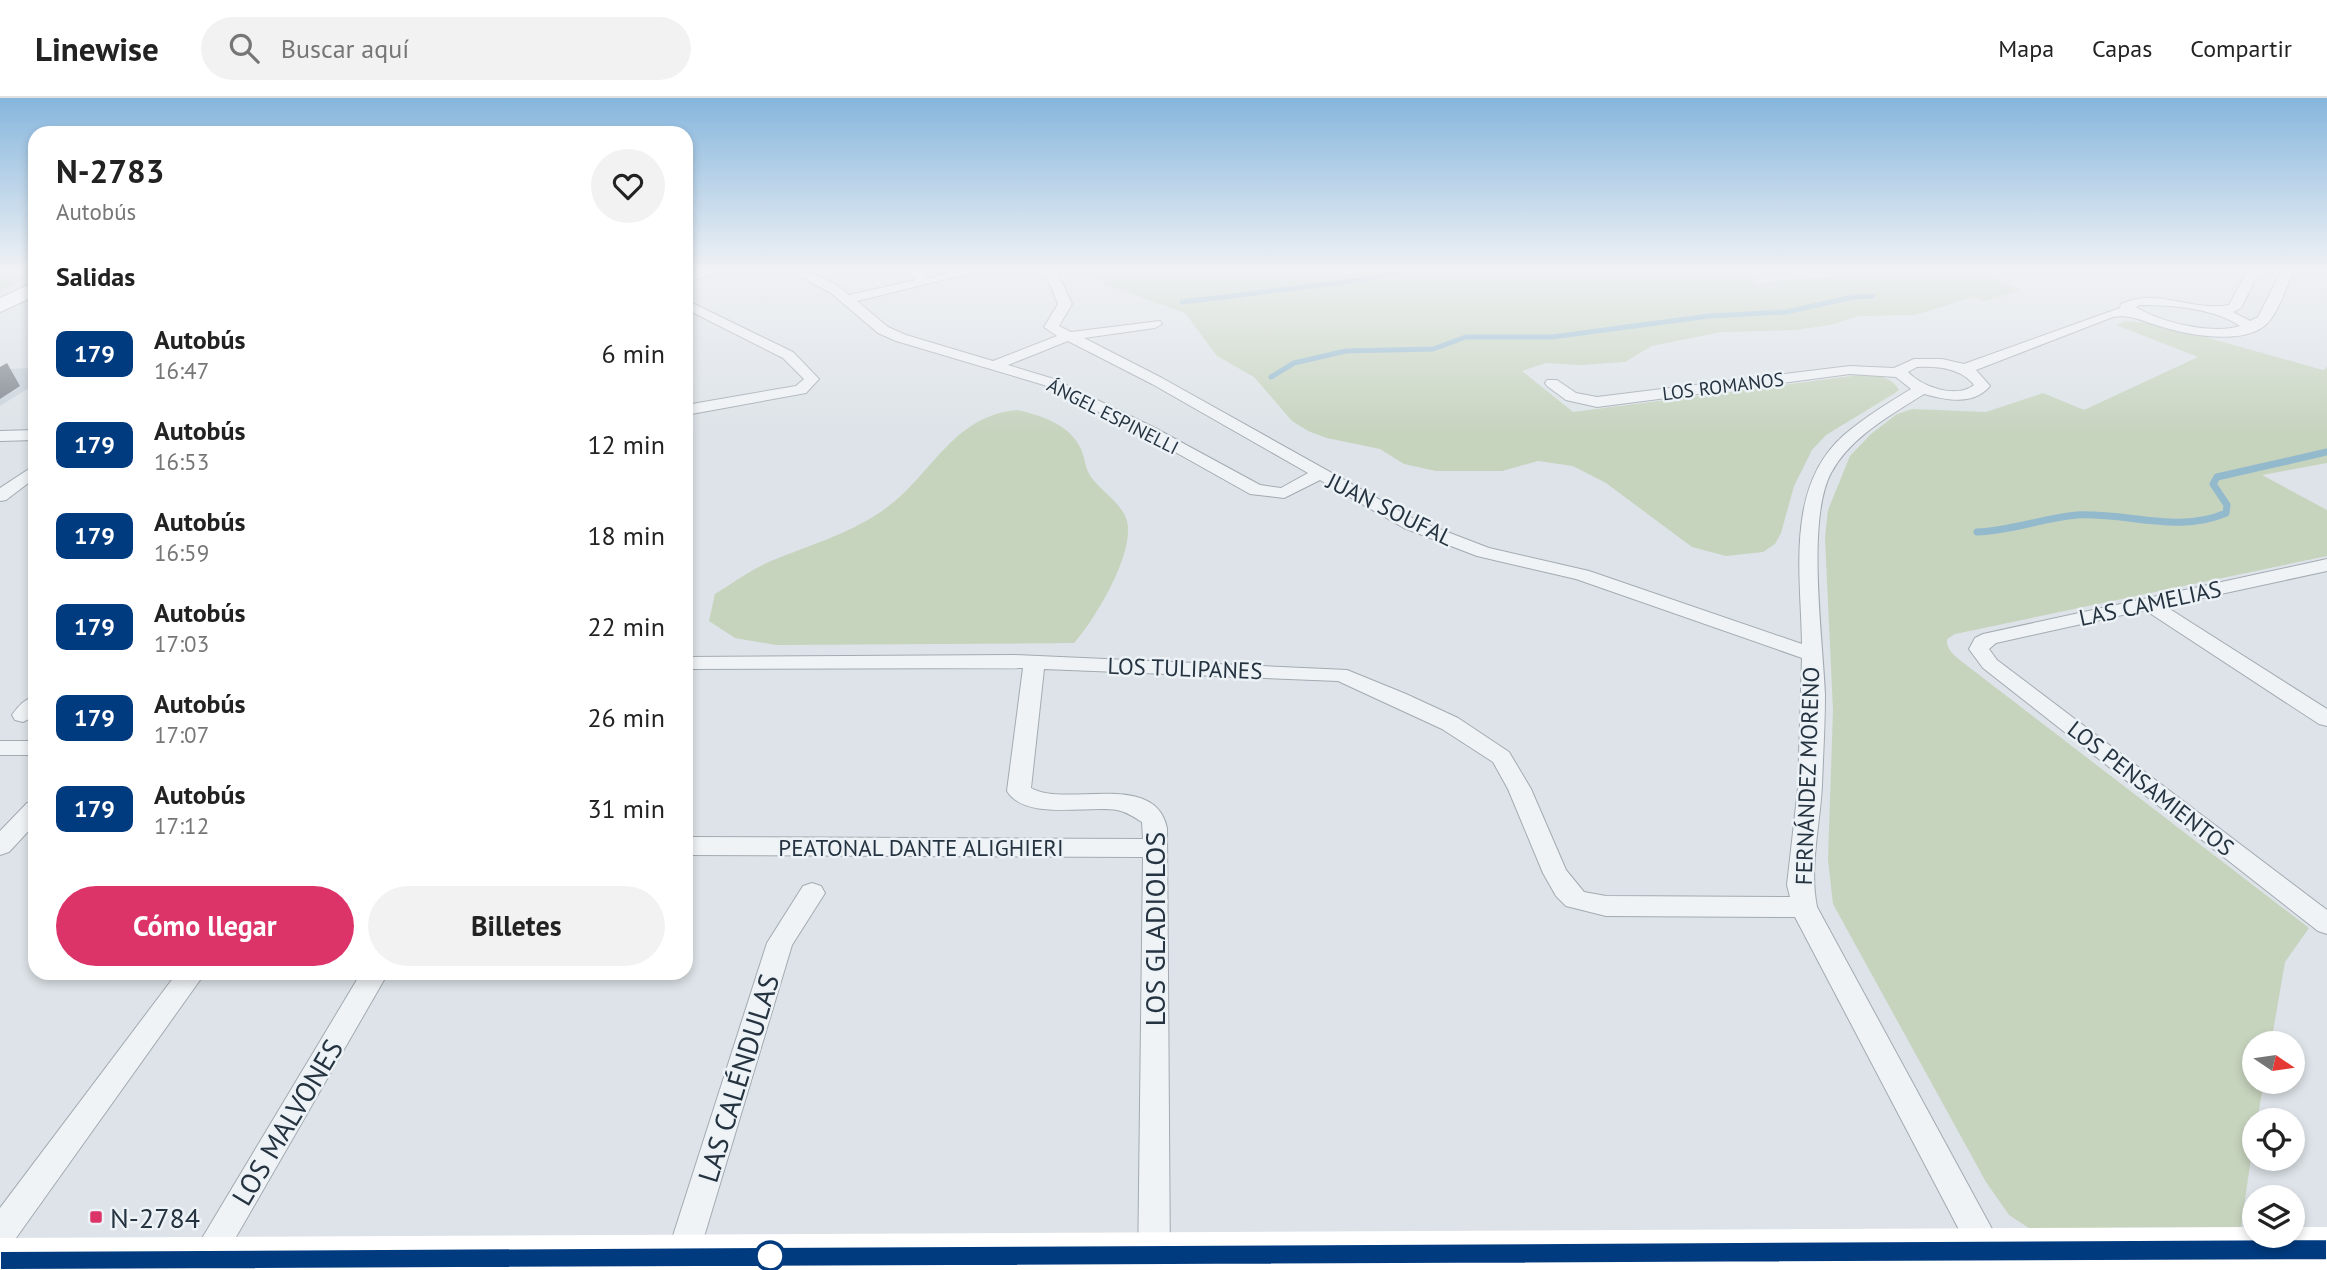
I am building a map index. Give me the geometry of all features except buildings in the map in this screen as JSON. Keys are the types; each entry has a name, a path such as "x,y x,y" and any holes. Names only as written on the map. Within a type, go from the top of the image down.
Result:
{"main road":[{"path":"0,1261 202,1265 1154,1262 2327,1249"}],"street":[{"path":"693,409 801,390 812,379 788,355 727,325"},
{"name":"ÁNGEL ESPINELLI","path":"877,325 883,330 913,342 996,365 1081,396 1256,490 1284,493 1319,474"},
{"path":"1052,325 1051,327 1069,337"},
{"path":"996,365 1069,337 1150,325"},
{"path":"1962,370 2081,325"},
{"path":"2176,325 2207,332 2237,334 2244,333 2253,325"},
{"name":"JUAN SOUFAL","path":"1069,337 1157,381 1410,524 1483,552 1582,575 1813,655"},
{"name":"LOS ROMANOS","path":"1552,383 1571,397 1597,402 1850,370 1900,373 1901,369 1914,363 1938,363 1962,370"},
{"path":"1900,373 1903,379 1922,389 1949,395 1979,391 1982,386 1979,381 1962,370"},
{"name":"FERNÁNDEZ MORENO","path":"1922,389 1848,440 1835,454 1817,486 1809,544 1813,655 1810,788 1800,885 1804,907 1831,963 1987,1251"},
{"path":"0,436 28,436"},
{"path":"0,496 28,475"},
{"name":"LAS CAMELIAS","path":"1979,649 1982,642 1990,638 2323,569"},
{"path":"2149,604 2327,719"},
{"name":"LOS PENSAMIENTOS","path":"1979,649 1990,664 2327,924"},
{"name":"LOS TULIPANES","path":"693,663 1034,662 1321,674 1357,680 1478,739 1502,758 1559,880 1576,900 1606,906 1804,907"},
{"name":"LOS GLADIOLOS","path":"1034,662 1019,791 1032,799 1107,800 1134,804 1153,818 1154,1262"},
{"path":"0,748 28,748"},
{"path":"0,845 28,816"},
{"name":"PEATONAL DANTE ALIGHIERI","path":"693,846 1155,848"},
{"name":"LAS CALÉNDULAS","path":"680,1263 780,943 813,893"},
{"path":"0,1234 187,980"},
{"name":"LOS MALVONES","path":"202,1265 371,980"}],"shaded area":[{"path":"28,368 28,388 0,406 0,369"}],"green space":[{"path":"1194,325 1831,325 1795,330 1721,332 1652,346 1625,362 1580,365 1546,363 1522,371 1573,412 1860,375 1882,377 1896,385 1899,390 1826,435 1812,450 1794,486 1781,533 1775,544 1763,552 1726,556 1692,547 1606,483 1573,466 1538,461 1502,471 1436,471 1404,464 1380,449 1327,438 1308,431 1292,421 1254,377 1217,356"},
{"path":"2116,325 2161,325 2323,370 2327,367 2327,463 2262,475 2327,510 2327,556 1955,634 1947,639 1947,643 1951,652 1961,661 2309,928 2285,962 2273,1031 2242,1031 2242,1094 2262,1094 2259,1108 2242,1108 2242,1171 2249,1171 2247,1185 2242,1185 2240,1233 2032,1230 2009,1215 1986,1182 1833,904 1828,860 1833,710 1825,538 1828,510 1850,456 1871,434 1897,414 1912,409 1986,412 2043,393 2084,410 2198,357"},
{"path":"1018,410 1045,418 1069,432 1080,447 1091,477 1119,506 1126,518 1126,548 1120,565 1092,619 1074,643 776,645 735,638 709,621 715,594 764,564 866,521 897,500 958,436 995,415"}],"waterway":[{"path":"1271,377 1294,363 1346,351 1433,349 1466,337 1552,337 1644,325"},
{"path":"1977,532 2077,515 2171,522 2208,519 2226,513 2227,505 2213,484 2217,477 2327,452"}],"bus line":[{"name":"179","path":"0,1261 2327,1249"}],"place":[{"name":"N-2784","path":"96,1217"}]}
